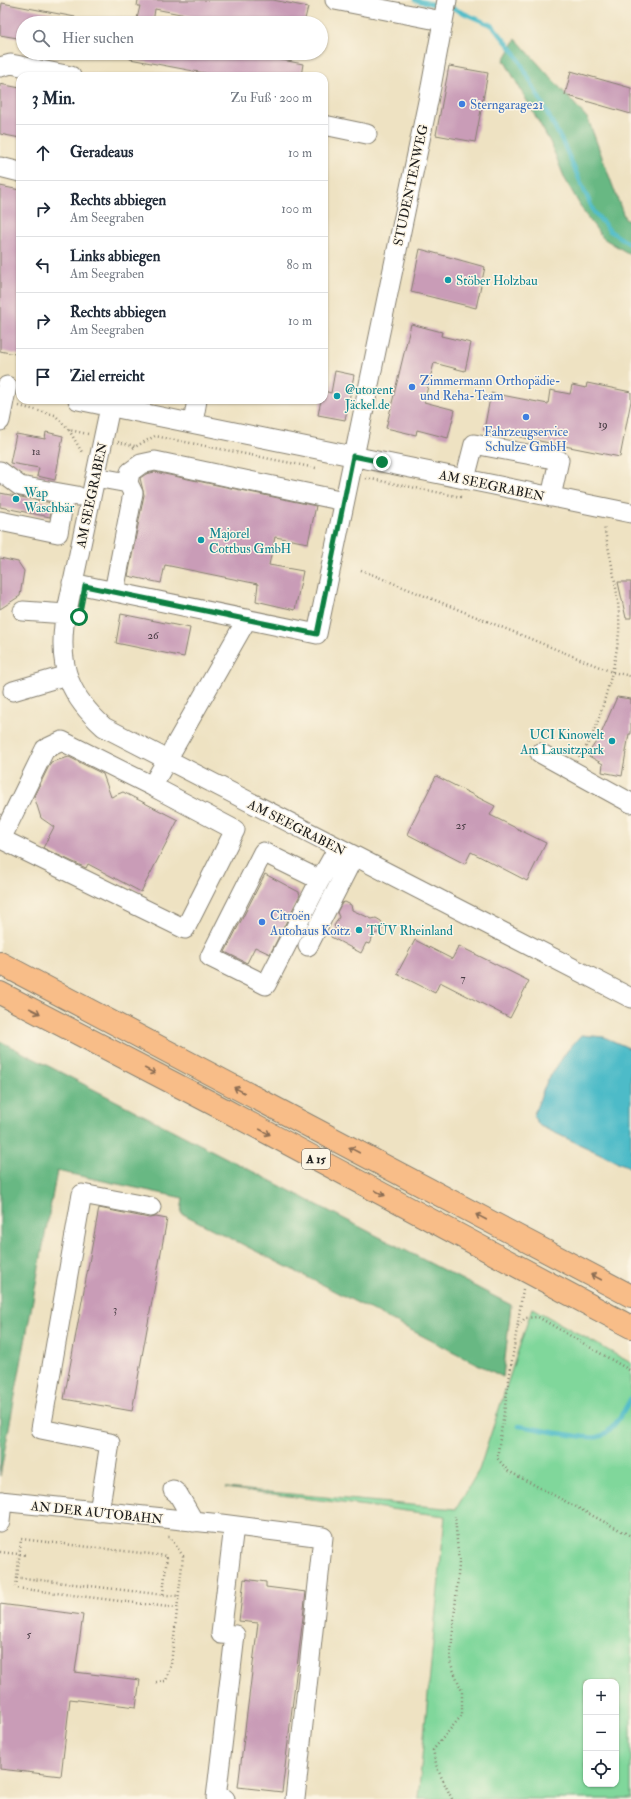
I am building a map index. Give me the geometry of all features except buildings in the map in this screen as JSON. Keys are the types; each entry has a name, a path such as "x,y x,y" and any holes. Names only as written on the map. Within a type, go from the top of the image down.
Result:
{"highway":[{"name":"A 15","path":"0,963 631,1296"},
{"name":"A 15","path":"0,993 225,1110 631,1327"}],"street":[{"name":"STUDENTENWEG","path":"335,0 445,11 431,87 353,456"},
{"path":"0,67 11,64 51,72"},
{"path":"328,126 367,134"},
{"path":"0,168 16,171"},
{"name":"AM SEEGRABEN","path":"96,404 631,514"},
{"path":"193,423 197,404"},
{"name":"AM SEEGRABEN","path":"110,407 72,583 66,614 62,650 67,675 80,699 93,716 104,727 631,998"},
{"path":"465,479 474,444 559,460 551,497"},
{"path":"72,583 317,634 353,456"},
{"path":"114,592 133,493 128,483 130,472 141,464 155,461 344,501"},
{"path":"0,471 20,486 90,499"},
{"path":"95,477 128,483"},
{"path":"0,521 58,533 65,494"},
{"path":"23,611 66,614"},
{"path":"152,786 247,619"},
{"path":"14,691 67,675"},
{"path":"62,741 152,786 235,830 185,929 1,839 45,749 62,741"},
{"path":"540,753 631,803"},
{"path":"320,880 263,852 210,957 266,985 320,880 346,852"},
{"path":"308,946 346,852"},
{"path":"99,1512 110,1443 41,1429 82,1194 151,1207"},
{"path":"168,1494 178,1494 190,1516"},
{"path":"0,1522 1,1501"},
{"name":"AN DER AUTOBAHN","path":"1,1501 99,1512 190,1516 234,1526 324,1537 295,1799"},
{"path":"225,1799 216,1798 235,1635 221,1634 234,1526"}],"path":[{"path":"6,396 16,400"},
{"path":"27,404 56,415 69,430 84,456"},
{"path":"69,430 135,446"},
{"path":"570,770 588,745 600,718 612,672 618,625 616,598 604,526"},
{"path":"361,570 612,672 631,676"},
{"path":"524,1285 497,1458 508,1471 631,1536"},
{"path":"518,1326 525,1318 538,1317 631,1371"},
{"path":"452,1799 437,1768 433,1750 462,1715 462,1690 450,1662 459,1565 455,1516"},
{"path":"156,1682 166,1681 171,1664 176,1608 183,1556 170,1537 162,1536"},
{"path":"163,1594 167,1556 21,1539 16,1588 176,1608"},
{"path":"0,1552 26,1555"},
{"path":"16,1578 178,1596"}],"green space":[{"path":"516,39 588,119 625,219 631,222 631,255 603,238 585,214 565,179 550,142 504,60"},
{"path":"0,1041 511,1305 503,1377 181,1213 183,1198 57,1171 0,1476"},
{"path":"532,1308 631,1363 631,1799 418,1799 445,1516 225,1488 456,1509 479,1470"}],"water":[{"path":"581,1035 604,1037 631,1049 631,1168 540,1126 533,1116 547,1081 567,1051"}],"waterway":[{"path":"415,0 441,6"},
{"path":"450,7 493,26 516,54 562,141 594,212 610,231 631,245"},
{"path":"519,1426 583,1437 598,1437 603,1435 613,1426 631,1398"}],"place":[{"name":"Sterngarage21","path":"462,104"},
{"name":"Stöber Holzbau","path":"448,280"},
{"name":"Zimmermann Orthopädie- und Reha-Team","path":"412,387"},
{"name":"@utorent Jäckel.de","path":"337,396"},
{"name":"Fahrzeugservice Schulze GmbH","path":"526,417"},
{"name":"Wap Waschbär","path":"16,499"},
{"name":"Majorel Cottbus GmbH","path":"201,540"},
{"name":"UCI Kinowelt Am Lausitzpark","path":"612,741"},
{"name":"Citroën Autohaus Koitz","path":"262,922"},
{"name":"TÜV Rheinland","path":"359,930"}],"route":[{"path":"79,617 85,586 317,634 353,456 382,462"}]}
